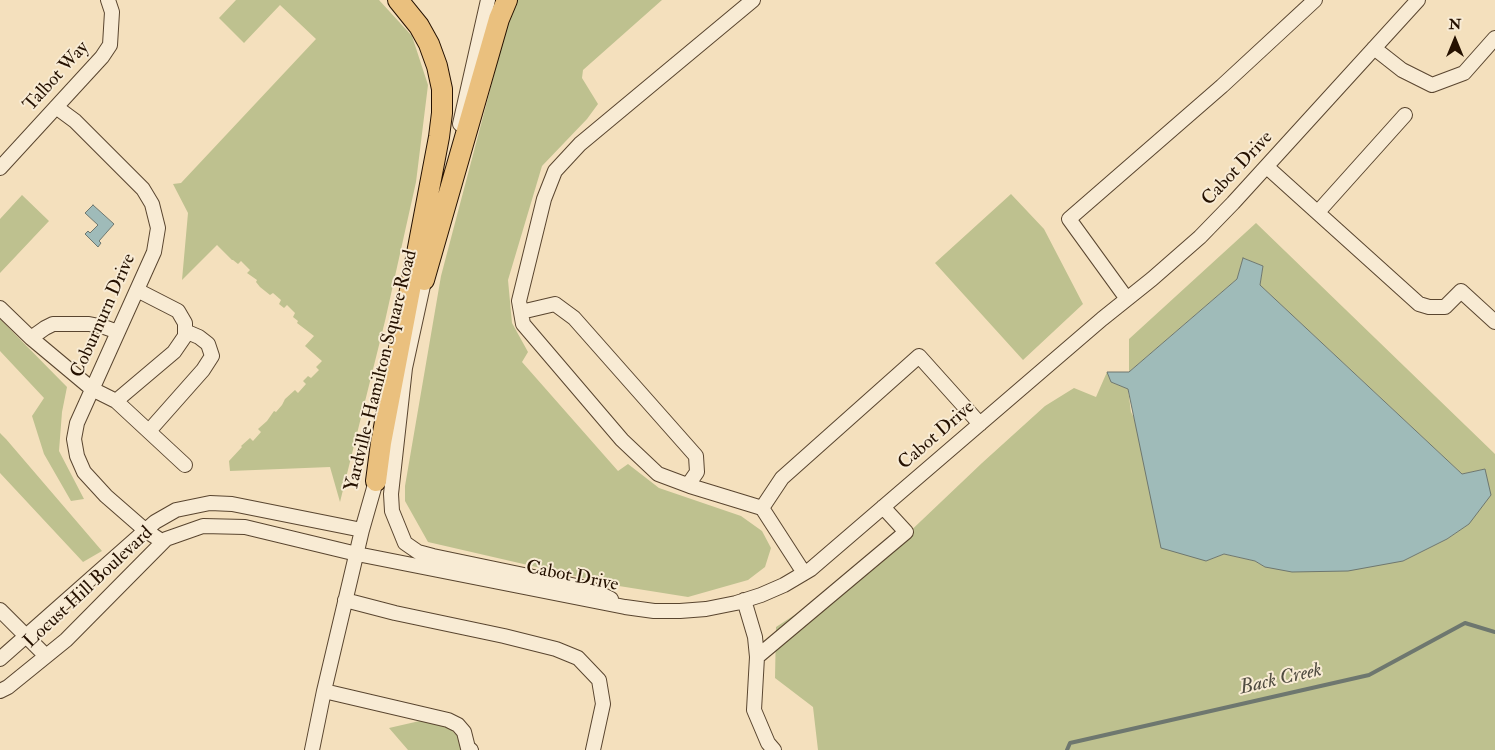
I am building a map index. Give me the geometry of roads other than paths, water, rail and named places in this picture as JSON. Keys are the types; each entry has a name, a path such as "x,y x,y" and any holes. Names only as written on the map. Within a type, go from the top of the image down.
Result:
{"highway":[{"path":"376,481 381,443 442,113 442,89 429,44 419,26 398,0"},
{"path":"424,280 499,19 507,0"}],"street":[{"name":"Talbot Way","path":"0,168 110,45 112,12 108,0"},
{"name":"Yardville-Hamilton Square Road","path":"312,750 362,530 405,368 488,0"},
{"path":"754,0 580,144 555,171 544,199 519,301 523,324 622,440 658,474 688,486 762,508 804,573"},
{"path":"1127,299 1069,219 1222,86 1315,0"},
{"name":"Cabot Drive","path":"357,554 625,607 654,611 706,609 744,600 784,585 804,573 883,507 1200,237 1267,167 1418,0"},
{"path":"1374,48 1402,70 1432,85 1464,73 1495,38"},
{"name":"Coburnurn Drive","path":"56,107 75,121 142,189 152,204 158,228 154,252 77,423 74,439 76,456 84,472 106,496 145,530 163,542"},
{"path":"1318,212 1405,115"},
{"path":"1267,167 1419,304 1429,307 1445,306 1461,291 1495,322"},
{"path":"116,402 174,352 185,336 185,323 178,311 137,290"},
{"path":"521,312 555,304 574,318 696,456 697,472 688,486"},
{"path":"0,308 92,389 116,402 185,465"},
{"path":"32,338 53,324 89,324 118,332"},
{"path":"149,431 203,370 212,356 208,344 185,331"},
{"path":"762,508 782,478 919,356 980,424"},
{"path":"405,368 391,494 392,511 406,543 418,552 433,556 591,589 625,607"},
{"name":"Locust Hill Boulevard","path":"0,659 145,530 176,510 210,503 232,504 362,530"},
{"path":"757,657 906,532 883,507"},
{"name":"Locust Hill Boulevard","path":"0,691 66,640 166,539 203,526 245,527 357,554"},
{"path":"345,600 395,613 556,648 578,658 598,680 603,704 593,750"},
{"path":"744,600 755,637 757,657 754,710 768,744 774,750"},
{"path":"0,610 46,656"},
{"path":"324,691 448,720 458,725 464,732 468,748 471,750"}],"water":[{"path":"93,205 114,224 99,241 101,243 98,247 85,234 88,231 90,233 98,225 85,213"},
{"path":"1243,258 1263,266 1260,285 1462,474 1485,469 1491,495 1469,524 1447,539 1403,561 1348,571 1292,572 1265,567 1255,561 1224,554 1206,561 1161,548 1128,389 1111,382 1107,372 1129,372 1237,279"}],"waterway":[{"name":"Back Creek","path":"1067,750 1070,743 1369,675 1465,623 1495,632"}]}
